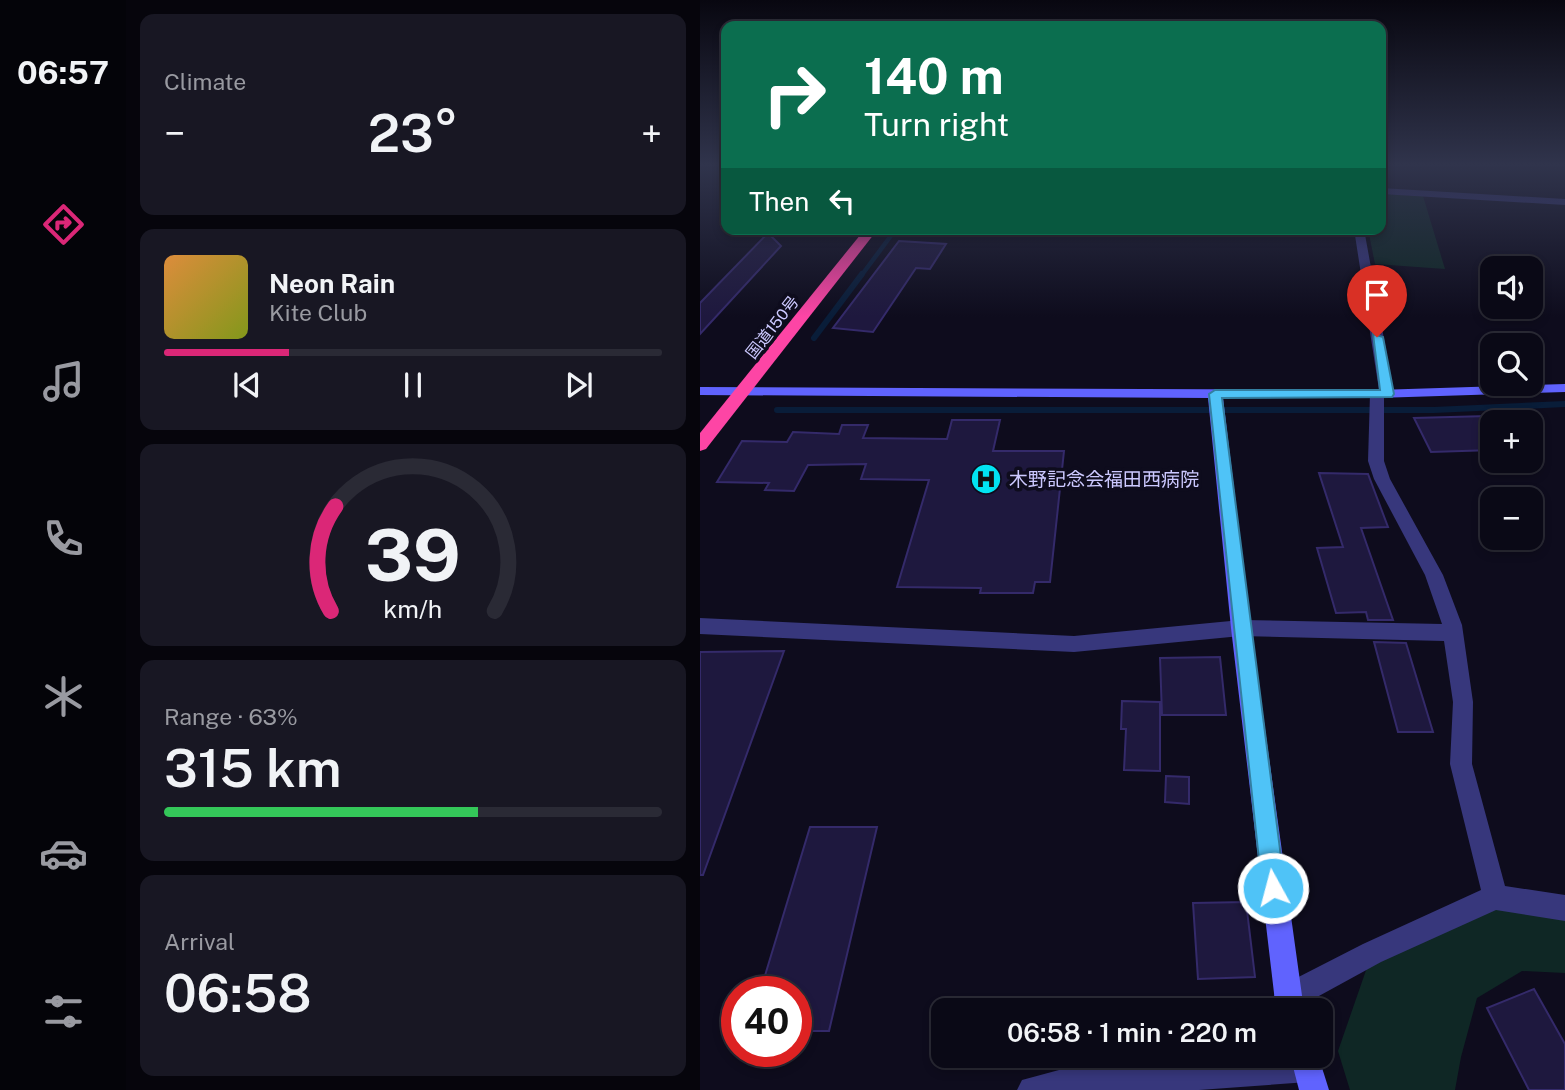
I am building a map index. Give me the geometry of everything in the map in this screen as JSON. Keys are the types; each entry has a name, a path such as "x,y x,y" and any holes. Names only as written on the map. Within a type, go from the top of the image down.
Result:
{"highway":[{"name":"国道150号","path":"700,445 867,235"}],"street":[{"path":"1360,235 1382,394 1376,461 1382,479 1434,575 1453,633 1463,702 1461,764 1494,897"},
{"path":"700,391 1382,394 1565,388"},
{"path":"1215,394 1241,628 1288,998"},
{"path":"700,626 1074,644 1241,628 1453,633"},
{"path":"1299,998 1373,953 1494,897 1565,908"},
{"path":"1032,1090 1059,1084 1309,1071"}],"green space":[{"path":"1386,216 1429,216 1445,269 1375,264 1369,235 1386,235"},
{"path":"1495,897 1565,907 1565,973 1522,971 1477,998 1455,1090 1350,1090 1338,1051 1372,953"}],"building":[{"path":"766,235 770,235 781,246 700,334 700,303"},
{"path":"899,241 946,244 930,269 916,268 873,332 833,328"},
{"path":"1480,416 1480,450 1431,452 1414,418"},
{"path":"952,420 1000,420 993,451 1064,451 1050,582 1035,582 1033,593 980,593 981,588 897,587 929,480 861,479 866,464 808,465 794,491 765,490 769,483 717,482 742,441 787,442 793,432 839,434 842,425 868,425 863,438 947,439"},
{"path":"1319,473 1368,474 1388,527 1361,528 1393,620 1368,620 1366,612 1336,613 1317,548 1343,547"},
{"path":"1374,642 1406,643 1433,732 1398,732"},
{"path":"784,651 703,875 700,875 700,652"},
{"path":"1220,657 1226,715 1162,715 1160,658"},
{"path":"1122,701 1160,702 1160,771 1124,770 1126,729 1121,729"},
{"path":"1166,776 1189,777 1189,804 1165,802"},
{"path":"810,827 877,827 829,1031 812,1031 812,976 765,976"},
{"path":"1246,902 1255,977 1198,979 1193,903"},
{"path":"1534,989 1565,1044 1565,1090 1529,1090 1487,1008"}],"waterway":[{"path":"861,276 892,235"},
{"path":"814,338 862,274"},
{"path":"777,410 1434,410 1565,404"}],"place":[{"name":"木野記念会福田西病院","path":"986,479"}],"route":[{"path":"1273,888 1215,394 1387,394 1377,337"}]}
